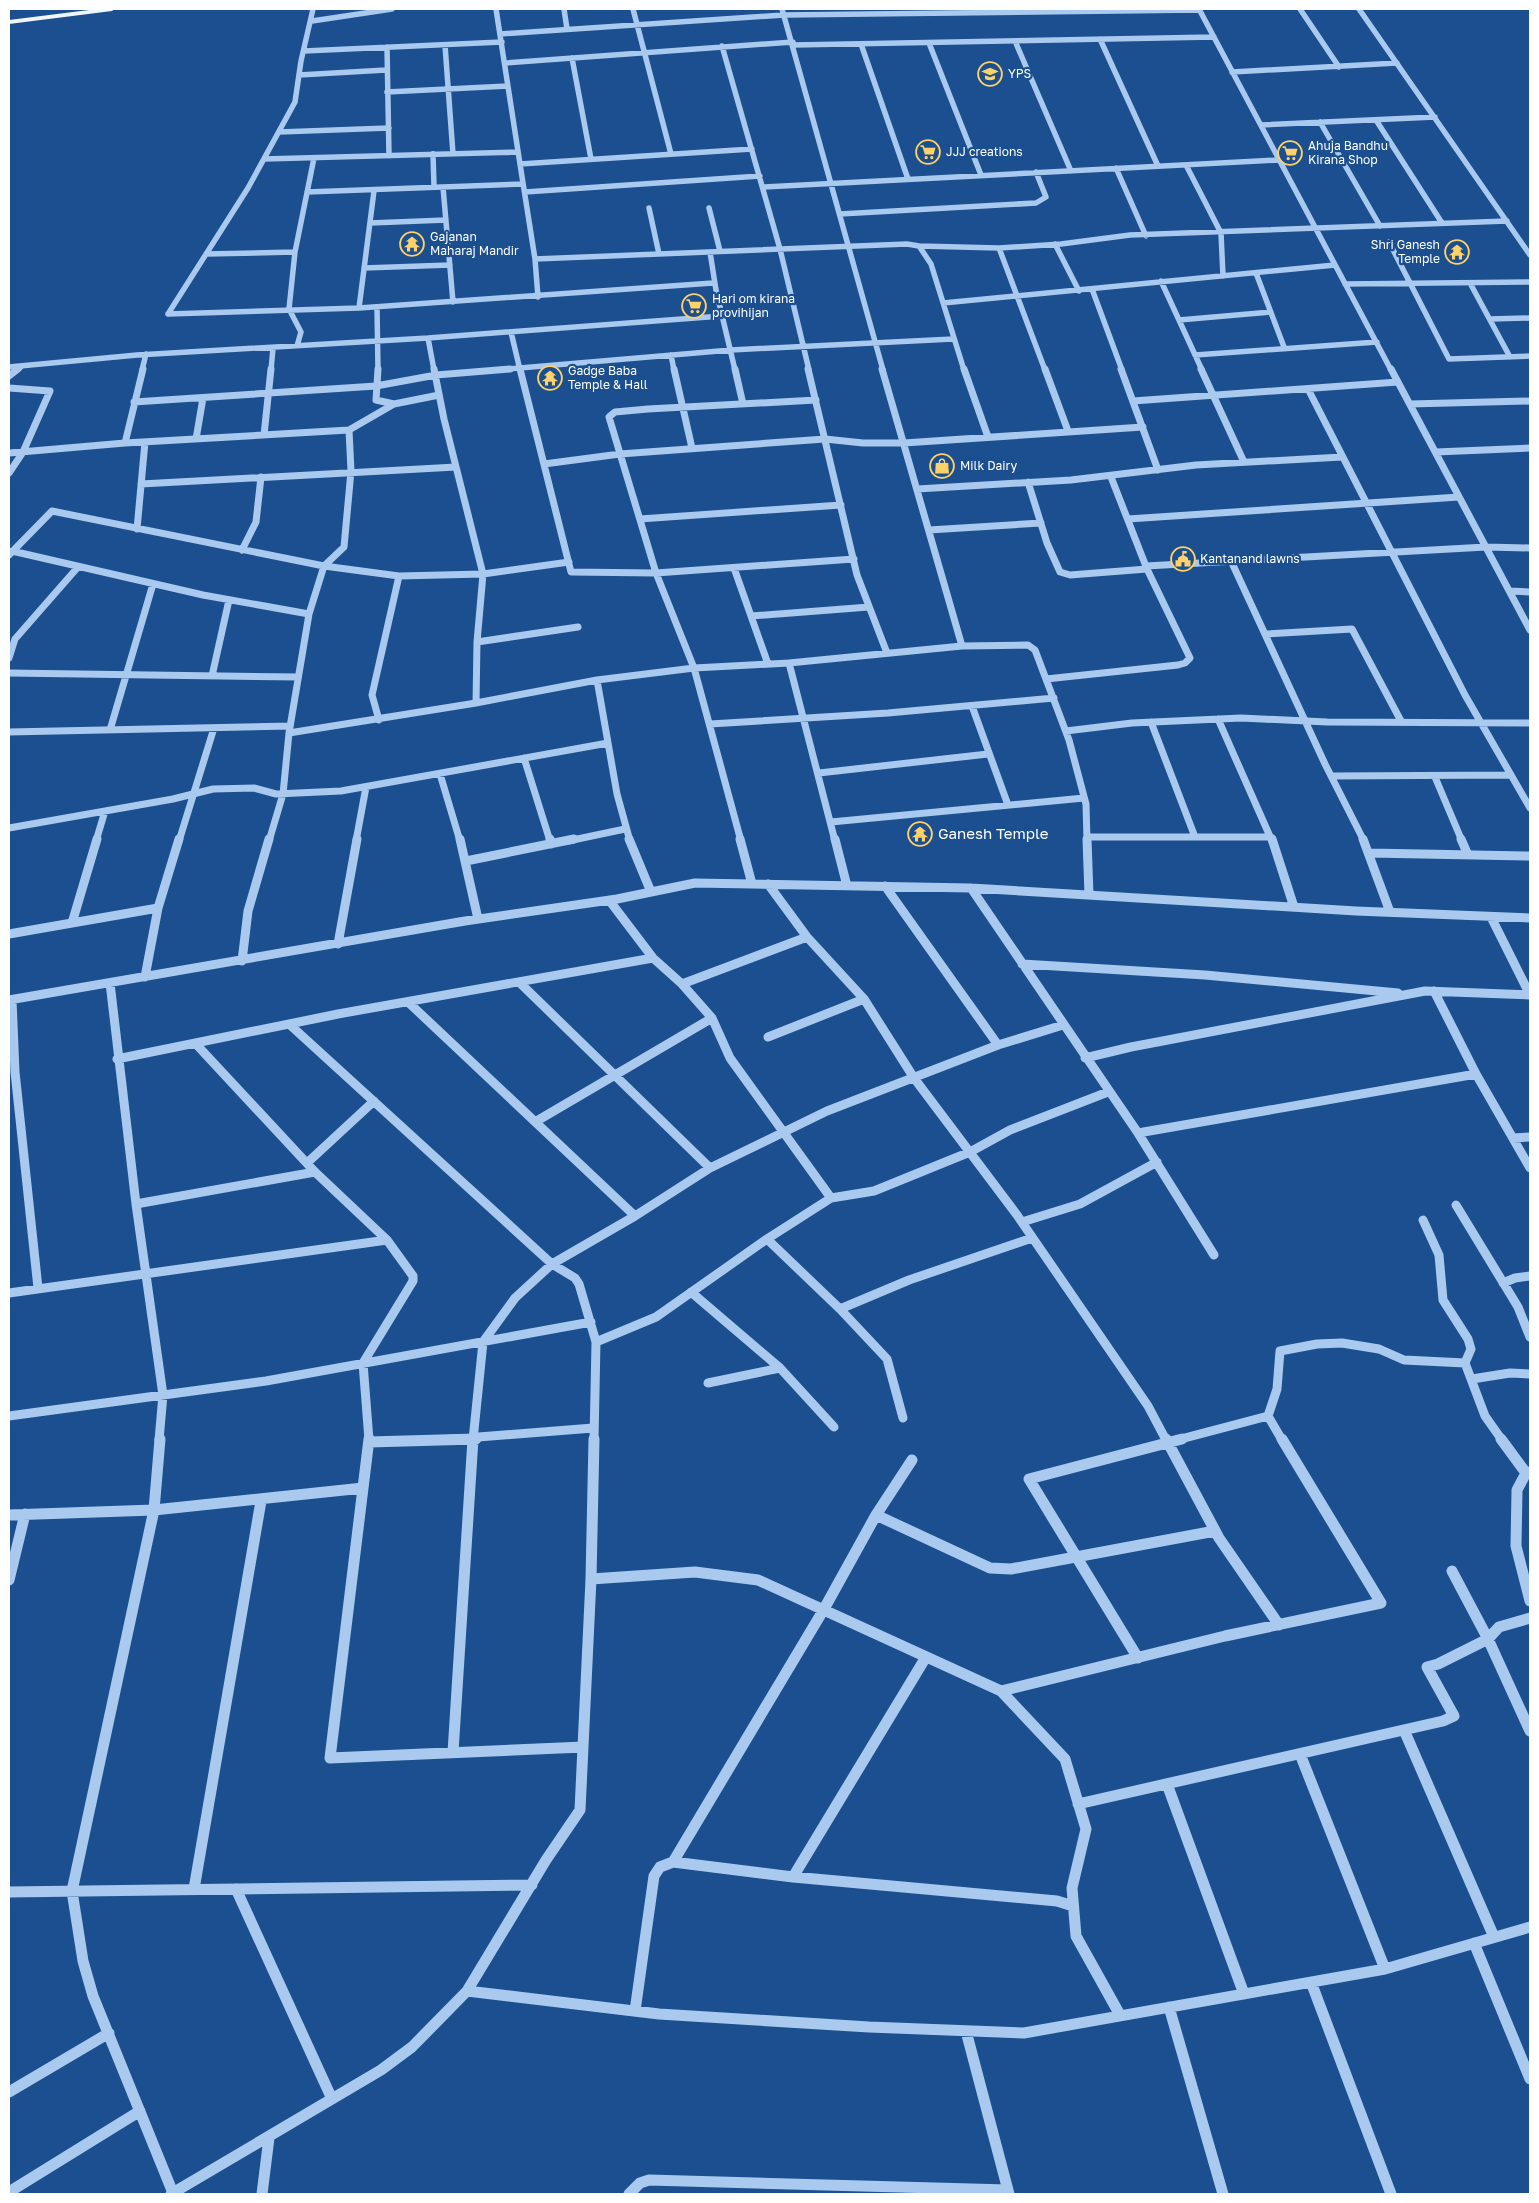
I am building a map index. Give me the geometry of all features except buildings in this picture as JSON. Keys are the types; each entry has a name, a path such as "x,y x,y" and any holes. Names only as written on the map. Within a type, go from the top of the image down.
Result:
{"main road":[{"path":"9,15 68,9"},
{"path":"9,22 112,9"}],"street":[{"path":"313,9 295,102 264,159 168,314 377,307 713,283"},
{"path":"312,21 392,9"},
{"path":"496,9 535,259 538,296"},
{"path":"564,9 567,29"},
{"path":"633,9 671,154"},
{"path":"845,15 846,9"},
{"path":"1300,9 1338,67"},
{"path":"1360,9 1530,255"},
{"path":"500,34 637,26 783,12 845,15 899,12 1199,10 1530,630"},
{"path":"783,12 874,343 962,646"},
{"path":"505,63 722,46 1214,37"},
{"path":"1100,39 1158,166"},
{"path":"1014,41 1071,171"},
{"path":"304,51 502,42"},
{"path":"929,42 981,175"},
{"path":"861,44 908,179"},
{"path":"445,45 453,154"},
{"path":"722,46 764,187 780,249 854,559 887,653"},
{"path":"388,47 386,70 389,156"},
{"path":"572,58 591,158"},
{"path":"1232,72 1398,63"},
{"path":"299,75 386,70"},
{"path":"387,92 508,86"},
{"path":"1261,125 1436,117"},
{"path":"1376,120 1442,224"},
{"path":"1320,122 1380,226"},
{"path":"279,132 389,128"},
{"path":"520,164 752,149"},
{"path":"264,159 517,152"},
{"path":"433,154 434,186"},
{"path":"297,346 301,332 288,309 295,252 314,158"},
{"path":"764,187 1279,160"},
{"path":"1186,165 1221,234 1223,276"},
{"path":"1116,168 1146,236"},
{"path":"840,214 1036,203 1046,197 1036,172"},
{"path":"525,192 760,176"},
{"path":"307,192 524,184"},
{"path":"443,187 453,302"},
{"path":"359,308 374,191"},
{"path":"649,208 659,254"},
{"path":"709,208 720,251"},
{"path":"370,223 446,220"},
{"path":"535,259 907,244 999,248 1055,244 1111,236 1221,234 1507,221"},
{"path":"1389,242 1449,359 1530,356"},
{"path":"1055,244 1079,291"},
{"path":"919,246 931,264 953,339 988,437"},
{"path":"999,248 1068,432"},
{"path":"206,254 295,252"},
{"path":"710,252 713,283 743,404"},
{"path":"364,268 450,265"},
{"path":"943,303 1335,265"},
{"path":"1256,273 1284,347"},
{"path":"1161,281 1244,462"},
{"path":"1345,284 1530,282"},
{"path":"1470,283 1510,357"},
{"path":"1092,289 1158,470"},
{"path":"377,307 379,342 376,400 394,404"},
{"path":"1179,320 1271,312"},
{"path":"9,367 146,354 379,342 722,316"},
{"path":"1490,319 1530,318"},
{"path":"511,332 571,572 656,573 854,559"},
{"path":"428,338 439,395 483,574 477,642 476,703"},
{"path":"134,402 376,386 436,375 731,350 804,348 953,339"},
{"path":"1195,355 1284,347 1377,342"},
{"path":"264,435 273,348"},
{"path":"125,443 146,354"},
{"path":"670,355 692,448"},
{"path":"9,376 22,366"},
{"path":"1133,401 1398,382"},
{"path":"9,388 50,391 32,426 23,452 9,473"},
{"path":"1308,389 1481,723 1530,808"},
{"path":"9,453 125,443 349,430 394,404 439,395"},
{"path":"196,439 203,398"},
{"path":"752,884 694,668 656,573 609,417 611,414 683,407 816,400"},
{"path":"1410,404 1530,400"},
{"path":"544,464 620,454 825,439 863,443 904,443 1143,427"},
{"path":"242,961 248,911 283,794 289,730 309,614 324,566 344,547 351,471 349,430"},
{"path":"137,529 146,442"},
{"path":"1436,452 1530,448"},
{"path":"917,488 1111,477 1158,470 1244,462 1342,457"},
{"path":"141,484 351,471 456,467"},
{"path":"242,550 256,522 261,477"},
{"path":"1046,679 1178,665 1188,661 1189,652 1146,568 1111,477"},
{"path":"1028,482 1057,569 1064,574 1393,552 1486,547 1530,548"},
{"path":"1128,519 1459,497"},
{"path":"640,519 841,505"},
{"path":"11,553 52,511 324,566 399,576 483,574 568,562"},
{"path":"929,530 1041,524"},
{"path":"11,553 229,600 309,614"},
{"path":"1232,563 1267,634 1331,776 1370,853 1390,912"},
{"path":"9,658 15,639 78,566"},
{"path":"734,568 768,664"},
{"path":"379,720 372,695 399,576"},
{"path":"110,730 125,675 154,584"},
{"path":"1510,591 1530,592"},
{"path":"212,676 229,600"},
{"path":"751,616 870,607"},
{"path":"477,642 578,627"},
{"path":"1267,634 1352,629 1401,721"},
{"path":"9,732 214,728 289,730 379,720 597,680 694,668 789,663 962,646 1028,645 1035,650 1054,698 1066,731 1084,798 1089,895"},
{"path":"789,663 847,886"},
{"path":"9,673 298,678"},
{"path":"597,680 626,829 651,892"},
{"path":"710,724 972,706 1054,698"},
{"path":"972,706 1008,805"},
{"path":"1066,731 1151,722 1241,718 1306,722 1530,723"},
{"path":"1218,719 1271,837 1294,907"},
{"path":"1151,722 1195,837"},
{"path":"145,977 158,908 214,728"},
{"path":"9,828 213,789 254,788 283,794 341,791 608,744"},
{"path":"818,773 988,754"},
{"path":"524,758 551,844"},
{"path":"440,774 466,861 478,919"},
{"path":"1331,776 1435,777 1511,775"},
{"path":"1435,777 1468,855"},
{"path":"338,944 366,787"},
{"path":"831,822 1084,798"},
{"path":"72,923 105,811"},
{"path":"466,861 626,829"},
{"path":"1087,837 1271,837"},
{"path":"1370,853 1530,856"},
{"path":"38,1288 12,1072 10,1000 478,919 609,900 695,883 971,888 1294,907 1530,918"},
{"path":"768,884 807,937 864,999 914,1078 1022,1222 1148,1406 1215,1531 1279,1625"},
{"path":"885,886 998,1045"},
{"path":"971,888 1108,1092 1138,1133 1214,1255"},
{"path":"609,900 653,958 682,984 712,1018 730,1058 831,1198"},
{"path":"9,934 158,908"},
{"path":"1085,1058 1131,1047 1410,994 1434,991 1530,995 1491,917"},
{"path":"682,984 807,937"},
{"path":"117,1059 289,1024 653,958"},
{"path":"1022,964 1205,975 1410,994"},
{"path":"519,982 710,1168"},
{"path":"110,983 117,1059 163,1395 154,1510 72,1891 83,1961 108,2034 172,2194 381,2070 412,2047 468,1991 580,1810 591,1579 596,1342 580,1284 575,1278 552,1264 289,1024"},
{"path":"1434,991 1476,1074 1530,1168"},
{"path":"768,1037 864,999"},
{"path":"408,1002 635,1216"},
{"path":"535,1122 712,1018"},
{"path":"453,1752 474,1439 483,1342 515,1298 552,1264 635,1216 710,1168 827,1110 998,1045 1063,1025"},
{"path":"194,1043 315,1172 387,1240 412,1272 413,1281 363,1363 369,1442 330,1758 583,1747"},
{"path":"1138,1133 1476,1074"},
{"path":"596,1342 656,1317 767,1239 831,1198 874,1191 970,1152 1010,1130 1108,1092"},
{"path":"307,1163 374,1101"},
{"path":"1513,1138 1530,1137"},
{"path":"1022,1222 1080,1204 1157,1162"},
{"path":"136,1204 315,1172"},
{"path":"1456,1205 1518,1307 1530,1337"},
{"path":"1423,1220 1439,1255 1440,1293 1468,1339 1470,1349 1465,1363 1485,1416 1528,1472 1517,1490 1516,1546 1530,1602"},
{"path":"840,1308 909,1280 1032,1238"},
{"path":"767,1239 840,1308 887,1359 903,1418"},
{"path":"9,1293 387,1240"},
{"path":"1503,1283 1515,1278 1530,1276"},
{"path":"691,1292 780,1368 834,1427"},
{"path":"9,1416 266,1381 591,1322"},
{"path":"1001,1691 1380,1603 1268,1416 1277,1389 1280,1351 1299,1345 1355,1345 1379,1349 1396,1358 1465,1363"},
{"path":"708,1383 780,1368"},
{"path":"1472,1379 1510,1373 1530,1374"},
{"path":"1138,1658 1029,1479 1268,1416"},
{"path":"369,1442 474,1439 593,1428"},
{"path":"673,1862 824,1609 876,1515 912,1460"},
{"path":"9,1515 154,1510 261,1501 363,1488"},
{"path":"194,1890 261,1501"},
{"path":"9,1580 24,1514"},
{"path":"876,1515 990,1568 1012,1569 1215,1531"},
{"path":"1452,1570 1488,1639 1530,1731"},
{"path":"591,1579 695,1572 758,1580 1001,1691 1065,1759 1086,1829 1072,1888 1076,1936 1120,2016"},
{"path":"1078,1804 1404,1730 1454,1716 1427,1667 1438,1664 1488,1639 1499,1627 1530,1618"},
{"path":"794,1877 926,1657"},
{"path":"1404,1730 1494,1937"},
{"path":"1300,1754 1385,1969"},
{"path":"1167,1784 1244,1994"},
{"path":"635,2011 654,1876 660,1867 673,1862 794,1877 1057,1901 1073,1906"},
{"path":"9,1892 532,1885"},
{"path":"236,1889 332,2099"},
{"path":"468,1991 635,2011 859,2027 1024,2033 1385,1969 1530,1927"},
{"path":"1474,1943 1530,2079"},
{"path":"1311,1982 1391,2194"},
{"path":"1168,2007 1223,2194"},
{"path":"629,2194 640,2184 649,2180 721,2180 1008,2192 966,2031"},
{"path":"9,2092 108,2034"},
{"path":"9,2192 140,2111"},
{"path":"262,2194 269,2138"}],"place":[{"name":"YPS","path":"990,74"},
{"name":"JJJ creations","path":"928,152"},
{"name":"Ahuja Bandhu Kirana Shop","path":"1290,153"},
{"name":"Gajanan Maharaj Mandir","path":"412,244"},
{"name":"Shri Ganesh Temple","path":"1457,252"},
{"name":"Hari om kirana provihijan","path":"694,306"},
{"name":"Gadge Baba Temple & Hall","path":"550,378"},
{"name":"Milk Dairy","path":"942,466"},
{"name":"Kantanand lawns","path":"1183,559"},
{"name":"Ganesh Temple","path":"920,834"}]}
